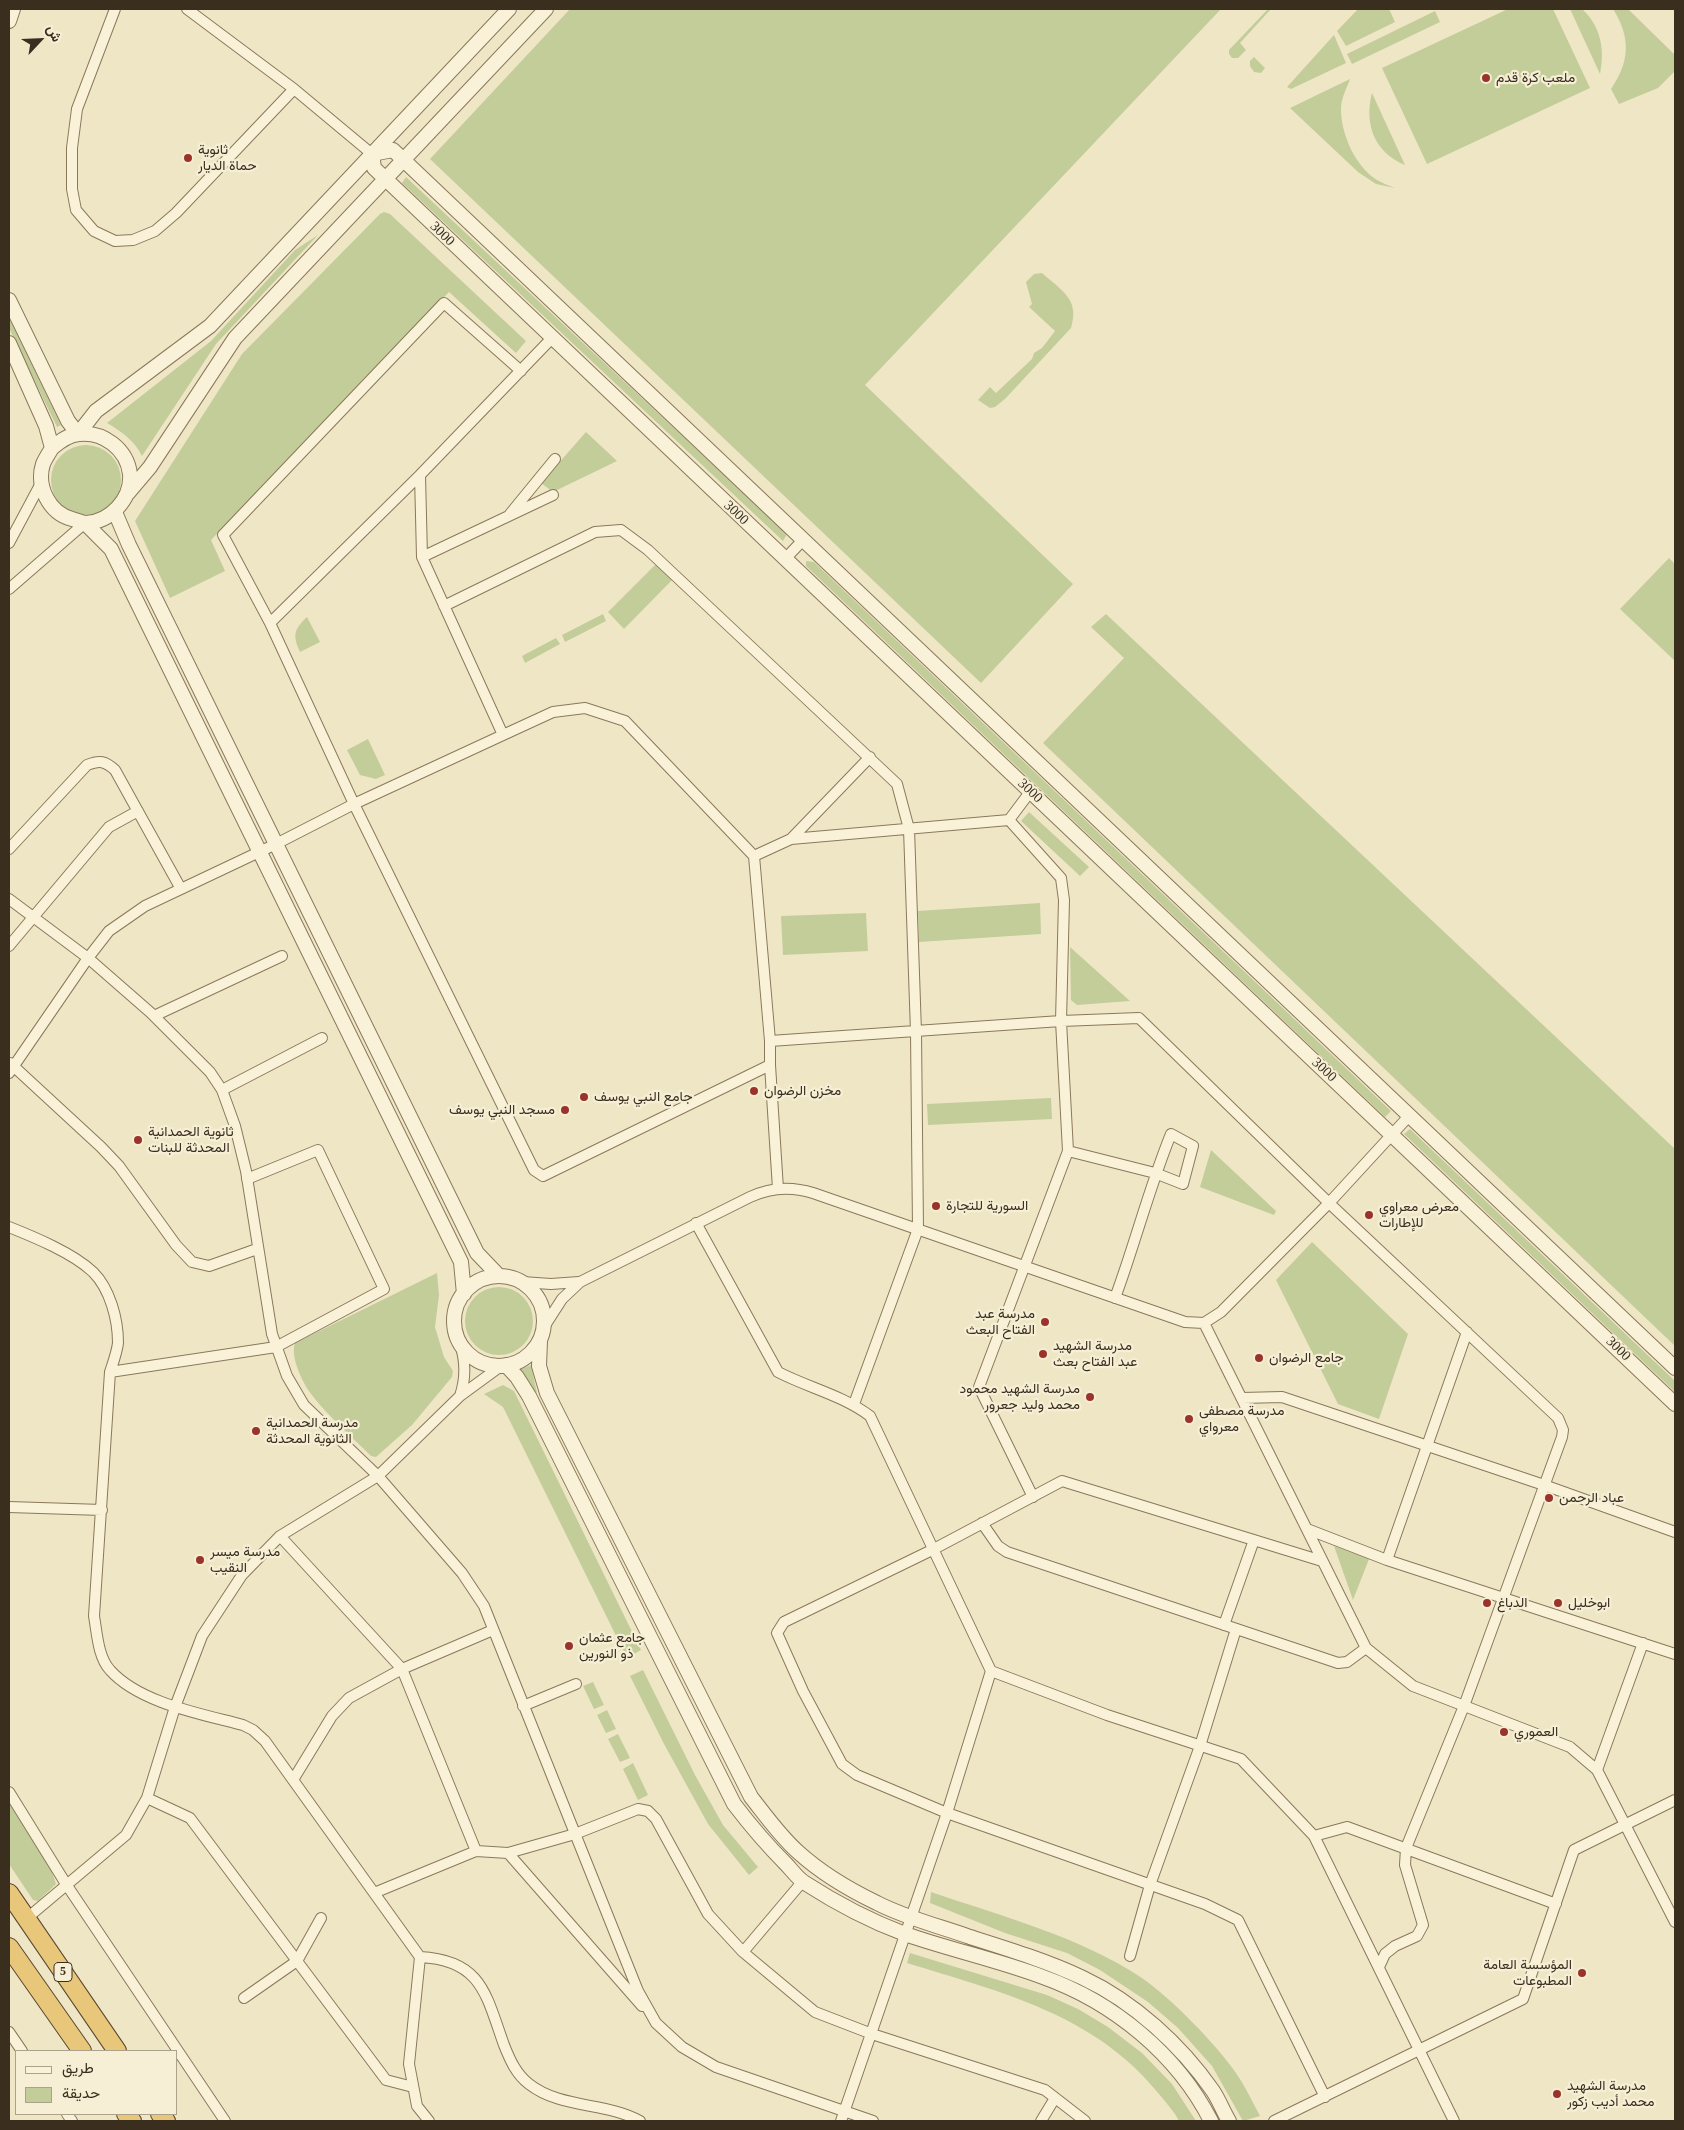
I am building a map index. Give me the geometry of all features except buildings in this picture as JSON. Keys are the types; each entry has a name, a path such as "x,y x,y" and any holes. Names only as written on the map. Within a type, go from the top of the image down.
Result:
{"highway":[{"name":"5","path":"9,1893 116,2050"},
{"name":"5","path":"9,1947 81,2050"}],"street":[{"path":"9,21 13,9"},
{"path":"115,9 77,109 72,148 72,190 76,210 94,232 115,240 133,240 155,231 176,213 294,89"},
{"path":"189,9 294,89 372,154"},
{"path":"78,434 96,410 210,326 508,9"},
{"path":"41,483 48,503 64,517 85,523 101,520 115,512 150,467 235,338 546,9"},
{"name":"3000","path":"1675,1368 393,150 372,154 374,168 385,179 1675,1404"},
{"path":"9,300 68,421 78,434"},
{"path":"521,371 444,303 223,535 270,624 354,804 534,1170 543,1176 770,1065"},
{"path":"270,624 420,475 552,338"},
{"path":"9,343 46,426 52,448"},
{"path":"9,543 41,483 43,464 52,448 64,438 78,434 96,434 113,442 125,457 130,474 128,493"},
{"path":"508,516 555,459"},
{"path":"420,475 422,557 503,735"},
{"path":"422,557 553,495"},
{"path":"115,512 477,1253 500,1276"},
{"path":"9,589 85,523"},
{"path":"85,523 111,549 260,852 461,1262 464,1294"},
{"path":"444,606 595,532 621,530 648,550 897,784 909,829 916,1032 918,1229 854,1404"},
{"path":"785,559 803,540"},
{"path":"257,1250 209,1266 192,1262 176,1245 119,1166 101,1147 11,1067 109,931 144,906 260,852 354,804 553,712 585,708 625,720 754,856 770,1041 778,1188"},
{"path":"791,839 870,757"},
{"path":"9,850 87,765 98,761 107,763 115,770 181,888"},
{"path":"754,856 791,839 1009,820 1030,792"},
{"path":"9,946 109,827 138,811"},
{"path":"1009,820 1061,878 1064,900 1061,1021 1068,1151 1026,1267 979,1387 1033,1497"},
{"path":"9,899 88,958 154,1016 210,1072 222,1090 235,1126 247,1179 272,1334 287,1376 304,1405 378,1476 462,1573 484,1606 638,1991 656,2022"},
{"path":"154,1016 282,956"},
{"path":"770,1041 1061,1021 1139,1018 1329,1203 1558,1418 1563,1430 1562,1437 1464,1706 1406,1848 1405,1866 1423,1925 1417,1936 1395,1946 1385,1954 1379,1967"},
{"path":"222,1090 322,1038"},
{"path":"26,1919 126,1835 147,1798 174,1707 202,1636 242,1575 280,1536 378,1476 460,1396 503,1366 526,1357 562,1299 580,1282 758,1193 778,1188 804,1191 1185,1322 1204,1323 1216,1317 1329,1203 1409,1116"},
{"path":"1068,1151 1154,1173 1183,1184 1193,1146 1171,1134 1154,1173 1115,1298"},
{"path":"110,1372 276,1346 384,1288 318,1150 247,1179"},
{"path":"696,1223 778,1372 801,1384 833,1394 854,1404 870,1416 991,1671 947,1813 843,2116"},
{"path":"9,1226 70,1256 93,1272 106,1289 114,1314 118,1344 110,1372 94,1616 99,1648 109,1670 122,1680 174,1707 243,1725 254,1730 265,1741 294,1780 420,1956 409,2064 417,2106 429,2121"},
{"path":"460,1396 465,1375 464,1354 456,1331 454,1318 457,1305 474,1284 486,1278 500,1276 522,1282 551,1284 580,1282"},
{"path":"522,1282 533,1291 540,1302 544,1314 538,1366 547,1393 751,1797 773,1825 798,1852 837,1880 878,1903 911,1917 1050,1964 1084,1979 1119,1998 1154,2026 1186,2058 1214,2092 1228,2121"},
{"path":"1204,1323 1366,1648 1413,1686 1570,1747 1597,1770 1675,1922"},
{"path":"1387,1560 1467,1332"},
{"path":"460,1344 477,1361 489,1365 503,1366 517,1377 529,1396 734,1804 761,1839 802,1882 862,1916 905,1934 1043,1977 1078,1992 1112,2011 1146,2038 1175,2068 1201,2101 1211,2121"},
{"path":"1242,1398 1282,1397 1544,1485 1675,1532"},
{"path":"1322,1561 1062,1481 932,1550 784,1622 777,1633 803,1691 842,1764 857,1775 947,1813 1205,1904 1238,1920 1325,2097"},
{"path":"9,1507 102,1510"},
{"path":"982,1523 998,1546 1007,1552 1236,1629 1338,1662 1347,1662 1366,1648"},
{"path":"1307,1529 1387,1560 1675,1654"},
{"path":"280,1536 402,1669 476,1851"},
{"path":"1224,1625 1254,1540"},
{"path":"1130,1956 1150,1885 1200,1746 1236,1629"},
{"path":"294,1780 332,1716 349,1698 402,1669 493,1630"},
{"path":"1597,1770 1643,1643"},
{"path":"991,1671 1107,1715 1240,1759 1314,1836 1454,2121"},
{"path":"523,1706 576,1684"},
{"path":"690,1715 706,1707"},
{"path":"9,1792 66,1884 177,2050"},
{"path":"147,1798 190,1818 386,2080 414,2087"},
{"path":"1274,2121 1524,1999 1574,1850 1675,1800"},
{"path":"374,1892 476,1851 508,1853 575,1834 638,1809 648,1811 656,1819 708,1914 743,1952 815,2012 872,2034 1045,2090 1085,2121"},
{"path":"1314,1836 1347,1827 1556,1904"},
{"path":"508,1853 656,2022 682,2047 716,2067 843,2116 872,2121"},
{"path":"743,1952 802,1882"},
{"path":"244,1998 297,1960 322,1918"},
{"path":"420,1956 440,1958 456,1963 481,1986 515,2069 526,2082 539,2092 570,2103 630,2116 640,2121"},
{"path":"9,2032 21,2050"},
{"path":"178,2051 225,2121"},
{"path":"1040,2121 1055,2098"}],"green space":[{"path":"570,9 1221,9 865,385 1073,584 981,683 430,159"},
{"path":"1268,9 1271,9 1240,43 1246,50 1238,58 1232,58 1229,50"},
{"path":"1358,9 1389,9 1395,22 1346,46 1337,31"},
{"name":"ملعب كرة قدم","path":"1508,9 1553,9 1590,88 1427,164 1382,68"},
{"path":"1570,9 1582,9 1594,23 1602,47 1600,74"},
{"path":"1613,9 1628,9 1675,55 1674,72 1658,88 1619,104 1611,89 1622,69 1626,49 1623,30"},
{"path":"1435,11 1440,22 1352,64 1347,54"},
{"path":"1334,35 1346,63 1291,89 1287,87"},
{"path":"1254,57 1265,68 1261,73 1254,72 1250,66 1250,61"},
{"path":"1350,79 1343,97 1341,109 1344,129 1351,149 1362,167 1369,174 1395,188 1376,184 1358,172 1290,108"},
{"path":"1372,93 1405,165 1386,153 1374,136 1369,116"},
{"path":"406,177 787,534 783,541 402,183"},
{"path":"384,212 390,214 526,341 516,353 449,292 211,540 225,571 170,598 135,521 242,354"},
{"path":"318,235 216,344 142,456 127,437 107,423 211,341 295,250"},
{"path":"1042,273 1067,296 1071,303 1073,318 1071,328 1005,399 995,407 990,408 978,400 990,387 996,393 1032,359 1034,353 1042,348 1055,331 1029,307 1032,304 1026,282 1034,274"},
{"path":"9,318 61,425 57,427 9,328"},
{"path":"586,432 617,461 553,492 541,483"},
{"path":"93,445 106,451 115,460 119,466 121,480 119,494 111,505 100,513 79,515 72,513 61,505 53,494 51,473 53,466 61,455 72,447"},
{"path":"1669,558 1675,564 1675,661 1620,609"},
{"path":"806,561 814,562 1391,1111 1385,1117 806,566"},
{"path":"657,563 673,579 624,629 608,612"},
{"path":"603,614 606,621 565,642 562,635"},
{"path":"1106,614 1675,1149 1675,1346 1043,743 1124,658 1091,627"},
{"path":"307,617 320,642 300,652 295,637 299,626"},
{"path":"556,638 560,644 525,663 522,656"},
{"path":"368,739 385,775 376,779 360,775 347,750"},
{"path":"1029,812 1089,867 1080,876 1021,821"},
{"path":"1040,903 1041,934 919,942 918,911"},
{"path":"866,913 868,951 783,955 781,916"},
{"path":"1070,947 1130,1001 1077,1005 1071,1000"},
{"path":"1051,1098 1052,1119 928,1125 927,1104"},
{"path":"1410,1129 1675,1381 1675,1392 1404,1134"},
{"path":"1211,1150 1276,1211 1274,1215 1200,1187"},
{"path":"1312,1242 1408,1334 1379,1419 1338,1404 1276,1280"},
{"path":"437,1273 439,1295 435,1327 444,1357 453,1371 452,1377 412,1425 376,1457 371,1456 311,1394 295,1362 295,1343"},
{"path":"499,1287 512,1290 523,1297 530,1308 533,1321 530,1334 523,1345 512,1352 499,1355 486,1352 475,1345 468,1334 465,1321 468,1308 475,1297 486,1290"},
{"path":"531,1365 537,1393 515,1372"},
{"path":"503,1385 514,1391 641,1650 627,1658 503,1407 484,1394"},
{"path":"1334,1546 1369,1559 1353,1600"},
{"path":"643,1670 695,1775 723,1825 758,1867 749,1875 708,1824 664,1744 630,1676"},
{"path":"593,1682 604,1705 594,1709 583,1686"},
{"path":"607,1710 616,1729 606,1733 597,1715"},
{"path":"618,1734 630,1758 620,1762 608,1739"},
{"path":"633,1763 648,1795 638,1800 623,1769"},
{"path":"9,1802 52,1872 56,1884 38,1901 33,1900 9,1864"},
{"path":"931,1892 1067,1939 1142,1978 1179,2009 1217,2049 1239,2078 1260,2116 1243,2121 1212,2066 1178,2028 1148,2002 1100,1970 1067,1953 1005,1933 930,1903"},
{"path":"910,1953 1047,1995 1078,2009 1108,2027 1142,2053 1172,2084 1196,2121 1179,2121 1159,2094 1134,2067 1106,2044 1076,2025 1044,2009 1011,1996 907,1963"}],"place":[{"name":"ملعب كرة قدم","path":"1486,78"},
{"name":"ثانوية حماة الديار","path":"188,158"},
{"name":"مخزن الرضوان","path":"754,1091"},
{"name":"جامع النبي يوسف","path":"584,1097"},
{"name":"مسجد النبي يوسف","path":"565,1110"},
{"name":"ثانوية الحمدانية المحدثة للبنات","path":"138,1140"},
{"name":"السورية للتجارة","path":"936,1206"},
{"name":"معرض معراوي للإطارات","path":"1369,1215"},
{"name":"مدرسة عبد الفتاح البعث","path":"1045,1322"},
{"name":"مدرسة الشهيد عبد الفتاح بعث","path":"1043,1354"},
{"name":"جامع الرضوان","path":"1259,1358"},
{"name":"مدرسة الشهيد محمود محمد وليد جعرور","path":"1090,1397"},
{"name":"مدرسة مصطفى معرواي","path":"1189,1419"},
{"name":"مدرسة الحمدانية الثانوية المحدثة","path":"256,1431"},
{"name":"عباد الرحمن","path":"1549,1498"},
{"name":"مدرسة ميسر النقيب","path":"200,1560"},
{"name":"الدباغ","path":"1487,1603"},
{"name":"ابوخليل","path":"1558,1603"},
{"name":"جامع عثمان ذو النورين","path":"569,1646"},
{"name":"العموري","path":"1504,1732"},
{"name":"المؤسسة العامة المطبوعات","path":"1582,1973"},
{"name":"مدرسة الشهيد محمد أديب زكور","path":"1557,2094"}]}
